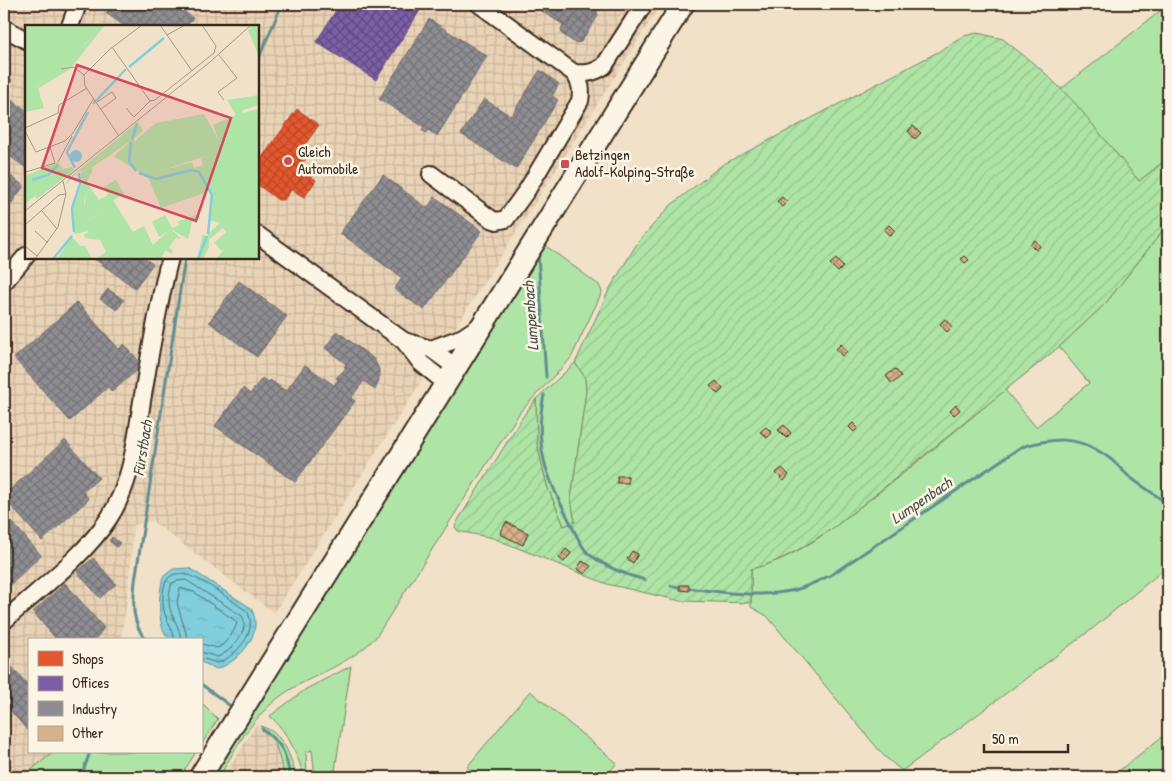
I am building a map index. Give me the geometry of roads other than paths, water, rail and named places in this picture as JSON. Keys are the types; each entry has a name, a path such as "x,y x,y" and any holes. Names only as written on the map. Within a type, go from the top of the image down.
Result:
{"main road":[{"path":"200,777 683,4"}],"street":[{"path":"70,25 78,4"},
{"path":"431,174 491,219 497,222 506,220 527,190 580,101 582,90 580,81 574,73 479,4"},
{"path":"574,73 585,74 596,71 604,66 644,4"},
{"path":"4,28 25,39"},
{"path":"259,236 404,341 421,363 452,376"},
{"path":"4,282 25,257"},
{"path":"4,620 92,540 109,518 121,497 133,458 154,330 170,259"},
{"path":"404,341 432,348 463,337 484,323"},
{"path":"432,348 452,376"}],"water":[{"path":"189,568 251,608 255,617 255,627 252,636 242,653 226,665 217,669 202,662 202,638 170,638 163,630 160,612 160,592 163,577 173,569"}],"waterway":[{"name":"Fürstbach","path":"259,58 282,4"},
{"name":"Lumpenbach","path":"538,255 546,377"},
{"name":"Fürstbach","path":"145,638 135,619 135,581 185,259"},
{"name":"Lumpenbach","path":"544,395 540,430 544,461 578,540 590,555 609,567 645,580"},
{"name":"Lumpenbach","path":"671,586 748,594 779,593 804,587 831,575 1021,447 1054,440 1074,441 1084,444 1109,457 1131,478 1168,505"},
{"name":"Fürstbach","path":"202,685 229,705"},
{"name":"Fürstbach","path":"262,729 279,744 285,755 290,777"},
{"path":"81,777 89,754"}],"place":[{"name":"Gleich Automobile","path":"288,161"},
{"name":"Betzingen Adolf-Kolping-Straße","path":"565,164"}]}
